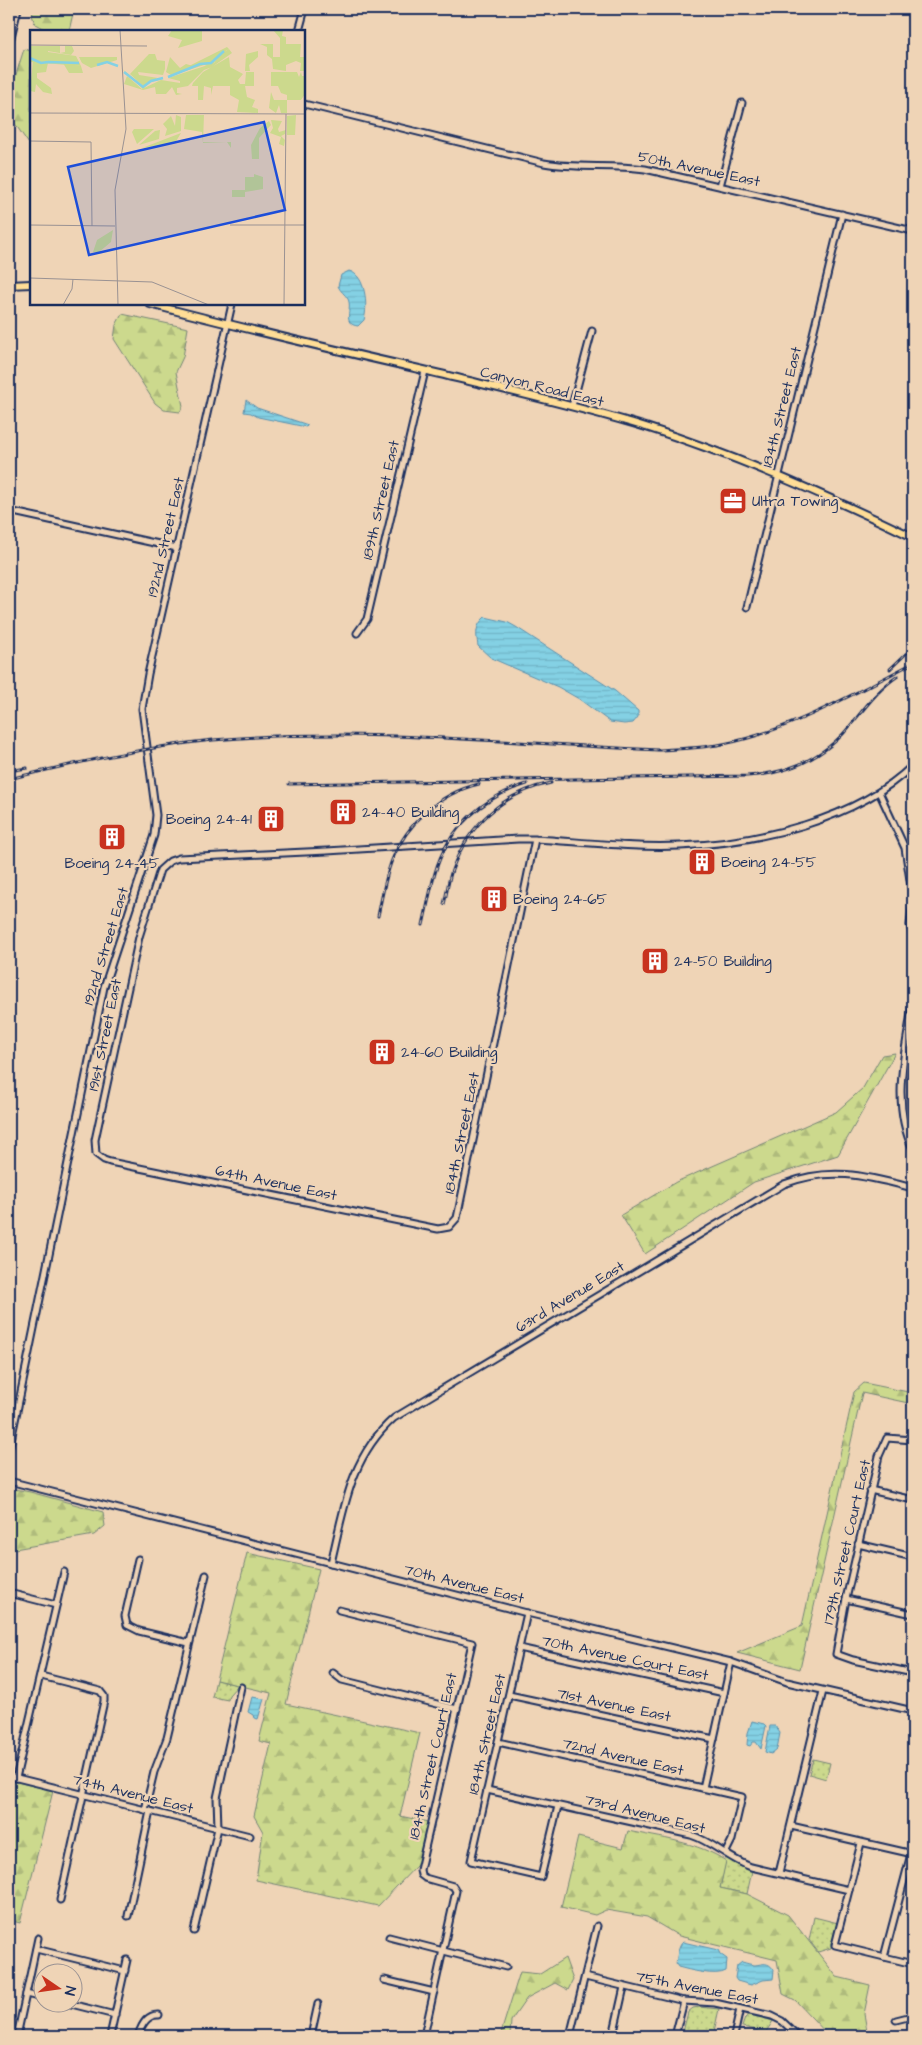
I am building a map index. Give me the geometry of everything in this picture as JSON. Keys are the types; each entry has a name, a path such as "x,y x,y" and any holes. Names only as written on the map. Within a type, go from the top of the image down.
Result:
{"main road":[{"path":"9,285 30,284"},
{"name":"Canyon Road East","path":"154,305 572,406 693,443 823,494 913,537"}],"street":[{"path":"9,45 18,9"},
{"path":"299,30 305,9"},
{"path":"720,186 742,103"},
{"name":"50th Avenue East","path":"305,104 560,166 629,166 913,231"},
{"name":"184th Street East","path":"747,606 842,214"},
{"name":"192nd Street East","path":"9,1450 104,987 154,835 156,815 142,709 232,305"},
{"path":"572,406 592,331"},
{"name":"189th Street East","path":"357,633 366,619 425,371"},
{"path":"9,510 177,548"},
{"path":"536,839 663,846 730,841 806,824 844,809 892,784 913,765"},
{"path":"879,792 905,848 913,899 910,925 913,937"},
{"name":"184th Street East","path":"451,1225 457,1218 536,839"},
{"name":"191st Street East","path":"96,1154 96,1140 139,937 159,872 173,859 536,839"},
{"path":"913,1000 900,1094 902,1119 913,1149"},
{"name":"64th Avenue East","path":"96,1154 110,1162 397,1221 438,1229 447,1228 451,1225"},
{"name":"63rd Avenue East","path":"331,1563 355,1471 374,1438 394,1418 784,1184 810,1176 837,1173 863,1176 913,1188"},
{"name":"179th Street Court East","path":"913,1440 887,1438 875,1468 836,1654 853,1660 913,1673"},
{"name":"70th Avenue East","path":"9,1481 527,1613 732,1662 787,1682 913,1711"},
{"path":"870,1490 913,1500"},
{"path":"858,1544 913,1557"},
{"path":"138,1559 125,1616 126,1623 134,1630 189,1643"},
{"path":"16,1778 64,1572"},
{"path":"128,1916 154,1772 168,1738 206,1575"},
{"path":"9,1593 56,1605"},
{"path":"846,1599 913,1614"},
{"name":"184th Street Court East","path":"339,1610 472,1643 420,1870 421,1875 425,1878 453,1886 456,1890 444,1950"},
{"name":"184th Street East","path":"527,1613 471,1862 541,1877 558,1806"},
{"name":"70th Avenue Court East","path":"519,1648 724,1693"},
{"path":"703,1788 732,1662"},
{"path":"333,1673 342,1680 457,1709"},
{"path":"41,1676 94,1689 104,1696 104,1708 60,1900"},
{"path":"194,1931 218,1828 217,1798 241,1687"},
{"path":"779,1873 823,1691"},
{"name":"71st Avenue East","path":"509,1695 714,1740"},
{"name":"72nd Avenue East","path":"498,1742 742,1796 732,1840 726,1852"},
{"name":"74th Avenue East","path":"9,1776 250,1836"},
{"name":"73rd Avenue East","path":"487,1790 691,1835 706,1840 744,1864 849,1890"},
{"path":"790,1826 912,1854 884,1957"},
{"path":"862,1843 835,1945 913,1964"},
{"path":"570,2036 597,1926"},
{"path":"389,1937 506,1967"},
{"path":"17,2036 38,1938"},
{"path":"36,1949 125,1971"},
{"path":"424,2036 444,1950"},
{"path":"110,2036 128,1960"},
{"name":"75th Avenue East","path":"585,1977 684,2001 714,2003 772,2016 782,2021 798,2036"},
{"path":"384,1980 434,1992"},
{"path":"613,2036 624,1987"},
{"path":"26,1994 32,1996"},
{"path":"676,2036 684,2001"},
{"path":"311,2036 318,2004"},
{"path":"82,2006 115,2014"},
{"path":"734,2036 740,2009"},
{"path":"138,2036 149,2017 159,2015"},
{"path":"896,2020 908,2017 913,2018"}],"green space":[{"path":"34,9 74,9 69,30 46,30 35,24 32,15"},
{"path":"24,49 30,51 30,146 9,115 9,97"},
{"path":"122,314 188,328 183,357 176,372 183,406 180,412 164,410 155,403 114,339 116,325"},
{"path":"895,1053 838,1155 754,1182 645,1254 621,1215 676,1182 836,1112 863,1088 882,1055"},
{"path":"864,1383 913,1393 913,1404 862,1393 800,1669 737,1653 802,1626 854,1392"},
{"path":"9,1488 103,1512 105,1526 94,1535 9,1550"},
{"path":"247,1553 319,1569 286,1704 420,1733 400,1816 428,1822 417,1865 378,1906 256,1880 263,1832 254,1816 271,1744 259,1741 271,1693 216,1680"},
{"path":"216,1680 238,1685 229,1695 228,1700 212,1697"},
{"path":"813,1759 830,1763 826,1779 809,1774"},
{"path":"9,1780 53,1791 20,1923 9,1920"},
{"path":"628,1831 691,1845 726,1861 720,1888 747,1894 788,1915 837,1977 870,1985 864,2014 868,2036 829,2036 795,2000 783,1994 777,1960 679,1936 647,1917 606,1910 595,1915 561,1907 578,1837 623,1848"},
{"path":"726,1858 752,1871 747,1894 720,1888"},
{"path":"814,1917 838,1923 831,1942 831,1948 818,1952 809,1940"},
{"path":"565,1958 573,1980 568,1990 555,1983 527,1998 511,2021 510,2036 500,2036 520,1972 540,1974"},
{"path":"693,2008 719,2009 713,2036 682,2036 688,2012"},
{"path":"750,2014 773,2021 764,2035 766,2036 756,2036 757,2030 742,2027 745,2018"}],"water":[{"path":"349,271 359,278 364,292 366,307 364,320 358,326 350,322 348,299 338,286 341,275"},
{"path":"246,400 257,408 308,425 306,427 258,417 244,412"},
{"path":"485,617 507,622 516,627 615,691 638,711 638,717 633,723 610,722 579,699 558,687 491,658 478,646 477,641 478,627"},
{"path":"252,1697 264,1699 258,1719 248,1712"},
{"path":"752,1721 766,1726 761,1749 756,1742 753,1742 750,1746 747,1745"},
{"path":"770,1726 775,1726 780,1733 777,1749 771,1754 765,1752"},
{"path":"683,1942 718,1950 727,1959 726,1971 722,1973 709,1973 678,1967 676,1964 677,1955"},
{"path":"742,1962 754,1965 770,1965 774,1970 773,1979 763,1980 751,1985 737,1981 735,1978 737,1966"}],"railway":[{"path":"890,669 913,647"},
{"path":"9,779 136,751 213,740 269,736 324,735 436,738 658,750 723,744 748,738 797,721 913,663"},
{"path":"289,784 761,775 787,769 822,752 843,734 875,696 898,676"},
{"path":"9,771 27,768"},
{"path":"444,904 451,874 459,854 478,825 490,813 518,794 534,787 551,783"},
{"path":"378,916 392,860 406,834 426,811 438,802 451,794 479,784"},
{"path":"423,925 433,879 448,842 469,816 482,806 511,789 527,784"}],"place":[{"name":"Ultra Towing","path":"733,501"},
{"name":"24-40 Building","path":"343,812"},
{"name":"Boeing 24-41","path":"271,819"},
{"name":"Boeing 24-45","path":"112,837"},
{"name":"Boeing 24-55","path":"702,862"},
{"name":"Boeing 24-65","path":"494,899"},
{"name":"24-50 Building","path":"655,961"},
{"name":"24-60 Building","path":"382,1052"}]}
